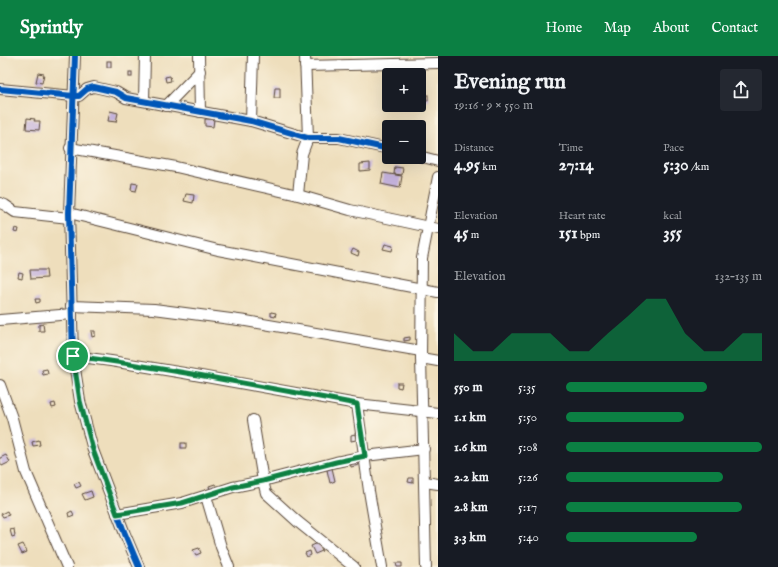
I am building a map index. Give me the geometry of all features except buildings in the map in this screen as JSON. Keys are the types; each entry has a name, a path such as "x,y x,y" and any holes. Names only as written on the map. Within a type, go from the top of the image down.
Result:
{"street":[{"path":"74,56 74,96 70,148 69,215 73,356 80,401 93,450 139,567"},
{"path":"144,101 146,56"},
{"path":"199,56 200,112"},
{"path":"251,121 253,56"},
{"path":"298,195 302,154 308,138 305,61 406,60 438,63"},
{"path":"166,106 200,71"},
{"path":"0,89 79,96 87,89 94,87 116,92 126,98 251,121 308,138 339,138 382,147"},
{"path":"70,148 176,167 298,195 350,210 433,228"},
{"path":"426,158 438,161"},
{"path":"426,567 421,354 422,258 433,228 438,177"},
{"path":"0,203 15,212 69,215 218,250 438,292"},
{"path":"0,320 72,310 154,309 246,321 421,354 438,361"},
{"path":"73,356 162,369 357,404 438,413"},
{"path":"0,385 12,418 26,472 68,567"},
{"path":"357,404 379,566"},
{"path":"253,420 266,493 298,522 354,567"},
{"path":"117,514 182,503 233,487 365,456 424,449"},
{"path":"425,482 438,484"},
{"path":"206,496 221,547 229,567"}],"cycle path":[{"path":"75,56 69,213 73,356 80,401 93,450 139,567"},
{"path":"0,89 79,96 87,89 94,87 116,92 126,98 251,121 308,138 339,138 382,147"}],"route":[{"path":"73,356 184,373 357,404 365,456 233,487 182,503 117,514 93,450 80,401 73,356"}]}
